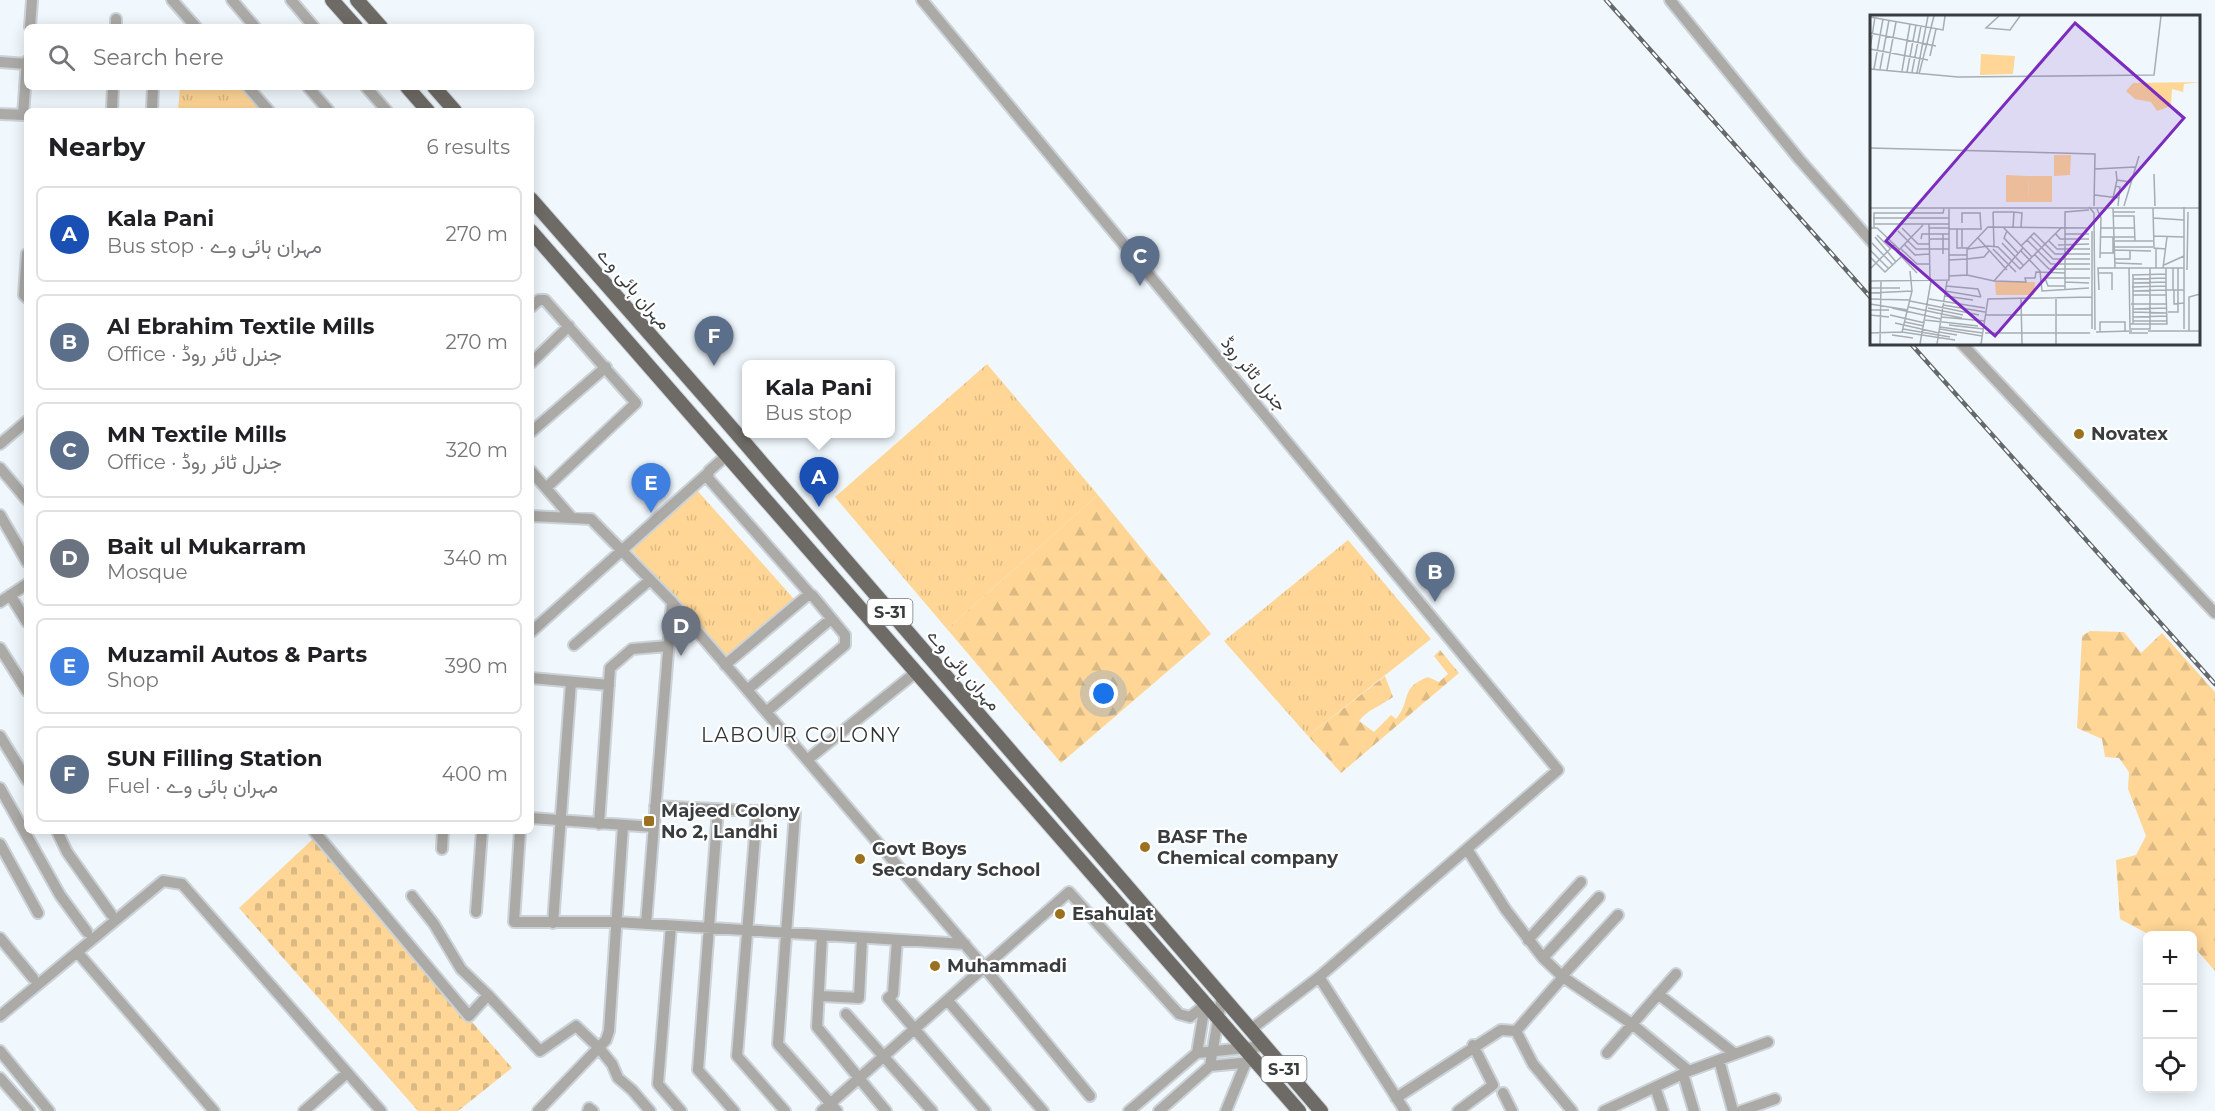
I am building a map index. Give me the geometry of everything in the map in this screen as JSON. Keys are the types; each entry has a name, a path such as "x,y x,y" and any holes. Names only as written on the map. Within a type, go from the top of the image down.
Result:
{"main road":[{"path":"332,0 353,24"},
{"path":"357,0 378,24"},
{"path":"410,90 425,108"},
{"path":"437,90 452,108"},
{"name":"مہران ہائی وے","path":"534,202 1321,1111"},
{"name":"S-31","path":"534,234 1243,1048 1251,1062 1299,1111"},
{"path":"648,366 665,351"}],"street":[{"path":"30,24 32,0"},
{"path":"172,0 193,24"},
{"path":"232,0 252,24"},
{"path":"291,0 311,24"},
{"name":"جنرل ٹائر روڈ","path":"922,0 1558,770 1467,849"},
{"path":"1670,0 1800,159 1870,240"},
{"path":"0,62 24,63"},
{"path":"25,108 26,90"},
{"path":"112,108 113,90"},
{"path":"152,108 153,90"},
{"path":"251,90 266,108"},
{"path":"310,90 326,108"},
{"path":"369,90 384,108"},
{"path":"0,114 24,115"},
{"path":"534,304 539,300 544,300 635,400 635,406 546,488"},
{"path":"534,360 569,326"},
{"path":"1963,345 2215,613"},
{"path":"534,429 606,367"},
{"path":"0,444 24,424"},
{"path":"534,629 726,456"},
{"path":"0,468 24,496"},
{"path":"534,474 572,518"},
{"path":"707,474 845,635 845,645 766,712"},
{"path":"0,515 24,557"},
{"path":"534,516 591,519 672,602 965,944 1090,1096"},
{"path":"574,645 650,580"},
{"path":"0,602 24,586"},
{"path":"725,665 810,594"},
{"path":"10,595 24,617"},
{"path":"646,924 672,602"},
{"path":"747,690 831,619"},
{"path":"599,824 610,668 632,649 668,646"},
{"path":"0,648 24,687"},
{"path":"807,760 915,673"},
{"path":"534,678 609,685"},
{"path":"553,923 571,682"},
{"path":"0,736 24,775"},
{"path":"0,788 24,831"},
{"path":"655,806 795,813 778,1044 830,1109 884,1056 1069,892 1179,1014 1190,1017 1205,1005"},
{"path":"718,809 698,1070 734,1111"},
{"path":"757,811 737,1056 785,1111"},
{"path":"534,818 653,827"},
{"path":"538,1111 599,1048 609,1031 623,826"},
{"path":"26,834 60,895 87,932"},
{"path":"58,834 67,852 111,914"},
{"path":"317,834 469,1016 488,995"},
{"path":"442,849 443,834"},
{"path":"476,912 482,834"},
{"path":"520,834 514,922 616,922 965,944"},
{"path":"0,844 38,913"},
{"path":"1250,1030 1319,977 1467,849 1528,940 1544,958 1563,976 1632,1024 1686,1072 1694,1111"},
{"path":"0,1016 163,881 182,884 381,1111"},
{"path":"1528,940 1581,882"},
{"path":"412,896 434,924 461,969 540,1051 576,1026 599,1048 612,1064 618,1078 650,1111"},
{"path":"1544,958 1599,897"},
{"path":"1516,1031 1618,915"},
{"path":"671,926 658,1084 681,1111"},
{"path":"822,935 821,996 817,1027 858,1080 886,1111"},
{"path":"0,938 33,978"},
{"path":"821,996 859,998 862,938"},
{"path":"897,940 893,994 888,998 985,1111"},
{"path":"78,953 214,1111"},
{"path":"1607,1053 1676,974"},
{"path":"1319,977 1405,1111"},
{"path":"1658,994 1735,1054"},
{"path":"1210,1066 1222,996"},
{"path":"948,1001 1043,1111"},
{"path":"1197,1053 1205,1005"},
{"path":"846,1014 932,1111"},
{"path":"1396,1098 1501,1030 1516,1031"},
{"path":"1516,1031 1533,1064 1572,1111"},
{"path":"1604,1111 1686,1072 1768,1042"},
{"path":"1129,1111 1197,1053 1264,1046"},
{"path":"1458,1111 1493,1085 1473,1046"},
{"path":"0,1051 49,1111"},
{"path":"1719,1060 1733,1111"},
{"path":"1158,1111 1210,1066 1251,1062"},
{"path":"1228,1110 1251,1062"},
{"path":"304,1111 347,1073"},
{"path":"0,1078 29,1111"},
{"path":"1655,1087 1663,1111"},
{"path":"1503,1093 1512,1111"},
{"path":"1741,1111 1775,1099"},
{"path":"1628,1100 1632,1111"},
{"path":"588,1111 589,1108 593,1111"}],"green space":[{"path":"180,90 247,90 262,108 178,108"},
{"path":"987,364 1098,495 947,629 835,497"},
{"path":"695,488 794,599 729,658 629,547"},
{"path":"1098,495 1211,634 1061,763 947,629"},
{"path":"1348,540 1431,639 1308,736 1224,641"},
{"path":"2090,631 2124,632 2141,653 2162,633 2215,692 2215,971 2197,950 2197,931 2143,931 2120,919 2116,860 2136,855 2146,836 2128,789 2129,772 2119,758 2105,757 2102,739 2077,728 2082,636"},
{"path":"1440,650 1459,673 1341,773 1308,736 1385,676 1393,697 1359,721 1374,732 1391,715 1396,719 1413,686 1428,677 1439,682 1448,674 1434,656"},
{"path":"313,839 512,1068 458,1111 418,1111 239,908"}],"railway":[{"path":"1606,0 1870,297"},
{"path":"1912,345 2215,684"}],"place":[{"name":"MN Textile Mills","path":"1140,286"},
{"name":"SUN Filling Station","path":"714,366"},
{"name":"Novatex","path":"2079,434"},
{"name":"Kala Pani","path":"819,507"},
{"name":"Muzamil Autos & Parts","path":"651,513"},
{"name":"Al Ebrahim Textile Mills","path":"1435,602"},
{"name":"Bait ul Mukarram","path":"681,656"},
{"name":"Majeed Colony No 2, Landhi","path":"649,821"},
{"name":"BASF The Chemical company","path":"1145,847"},
{"name":"Govt Boys Secondary School","path":"860,859"},
{"name":"Esahulat","path":"1060,914"},
{"name":"Muhammadi","path":"935,966"}],"district":[{"name":"LABOUR COLONY","path":"801,735"}]}
